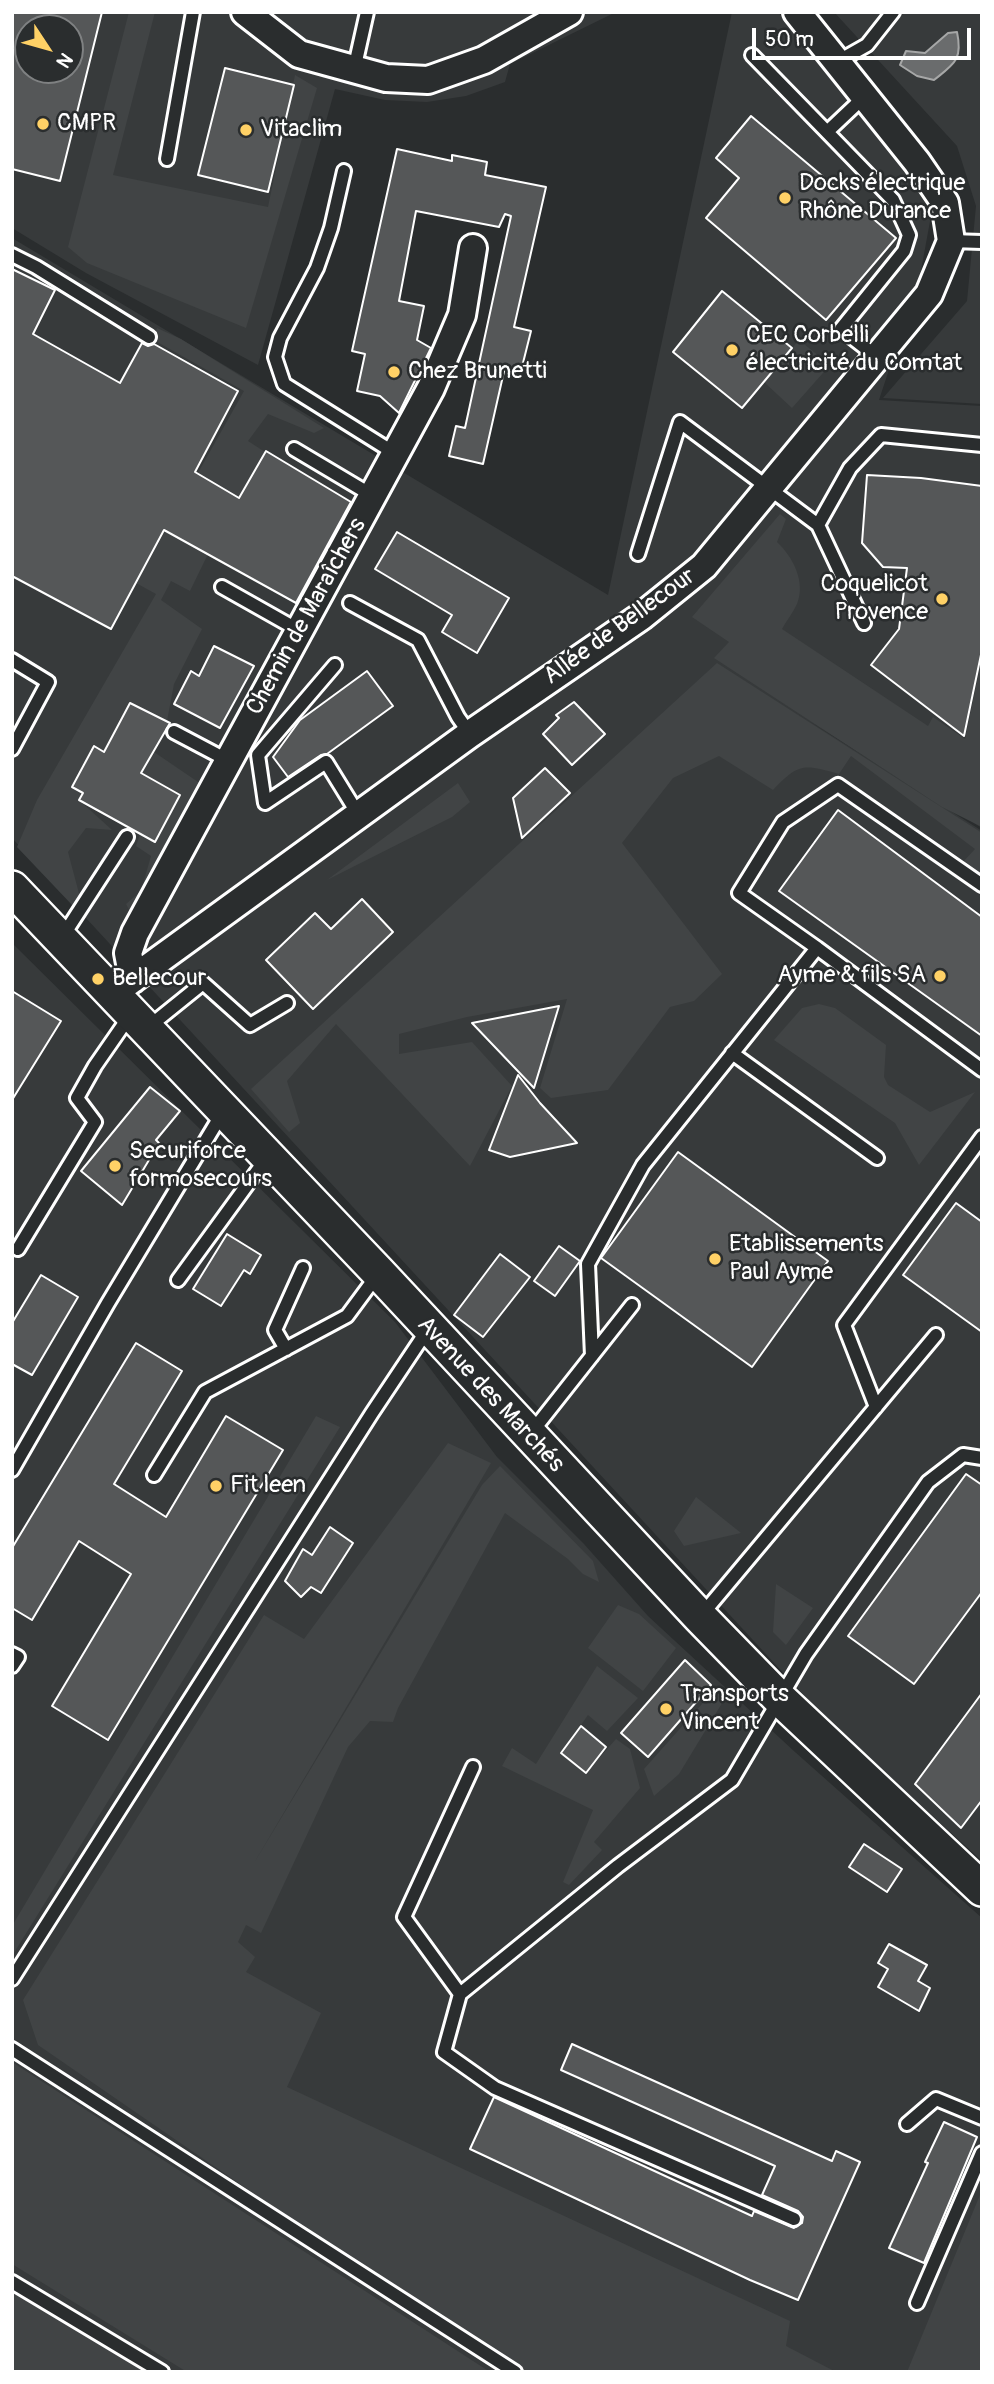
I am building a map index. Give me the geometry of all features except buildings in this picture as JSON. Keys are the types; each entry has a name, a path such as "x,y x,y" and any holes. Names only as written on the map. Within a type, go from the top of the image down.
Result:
{"street":[{"path":"245,12 299,54 386,78 428,80 484,60 569,12"},
{"path":"797,12 917,162 945,204 951,241"},
{"name":"Allée de Bellecour","path":"131,1004 358,814 615,636 704,566 929,294 951,241"},
{"name":"Chemin de Maraîchers","path":"131,1004 128,953 135,933 431,388 462,315 473,248"},
{"name":"Avenue des Marchés","path":"12,888 61,940 131,1004 223,1112 379,1273 428,1329 700,1617 779,1698 982,1889"}],"lane":[{"path":"167,159 193,12"},
{"path":"353,70 367,12"},
{"path":"836,62 867,45 893,12"},
{"path":"752,55 894,200 909,235 904,251 841,330 877,357"},
{"path":"827,132 864,97"},
{"path":"344,171 331,228 317,268 280,338 275,357 284,384 396,454"},
{"path":"951,241 982,242"},
{"path":"12,255 149,337"},
{"path":"638,554 680,422 818,525 864,623"},
{"path":"818,525 850,468 881,435 982,444"},
{"path":"293,449 373,496"},
{"path":"222,587 300,631"},
{"path":"350,604 418,640 457,717 470,734"},
{"path":"12,660 48,682 12,750"},
{"path":"335,665 258,755 265,803 326,762 358,814"},
{"path":"174,732 229,761"},
{"path":"982,885 838,785 783,822 739,893 982,1070"},
{"path":"61,940 127,837"},
{"path":"592,1356 588,1264 643,1165 817,948"},
{"path":"18,1250 95,1122 77,1098 131,1004 203,983 250,1025 287,1003"},
{"path":"732,1053 877,1158"},
{"path":"12,1470 223,1112"},
{"path":"876,1407 844,1325 982,1137"},
{"path":"178,1280 267,1157"},
{"path":"286,1349 275,1330 303,1268"},
{"path":"154,1475 205,1392 347,1316 379,1273"},
{"path":"529,1436 632,1306"},
{"path":"12,1979 364,1425 428,1329"},
{"path":"700,1617 936,1335"},
{"path":"794,2219 495,2088 444,2052 460,1994 618,1866 732,1780 806,1654 928,1482 962,1455 982,1458"},
{"path":"12,1654 18,1657 12,1666"},
{"path":"460,1994 404,1917 473,1768"},
{"path":"12,2049 515,2372"},
{"path":"907,2124 936,2099 982,2118"},
{"path":"917,2303 982,2153"},
{"path":"12,2281 162,2372"}],"shaded area":[{"path":"12,12 616,12 510,64 505,82 466,96 427,102 385,100 335,89 258,365 86,273 12,228"},
{"path":"129,12 155,12 113,175 268,207 295,75 317,88 246,328 87,263 68,247"},
{"path":"732,12 778,12 933,205 920,276 879,400 982,406 982,828 809,721 982,831 982,1861 825,1718 12,838 12,238 608,595"},
{"path":"834,12 982,12 982,404 883,398 967,301 976,206 957,146"},
{"path":"957,32 958,55 947,70 934,80 917,76 900,65 906,51 925,53 948,33"},
{"path":"157,328 181,339 324,428 314,433 268,414 248,441 265,452 190,591 171,581 161,600 202,629 174,684 167,721 130,703 115,732 154,752 201,784 215,772 133,917 126,904 141,891 151,856 136,846 140,834 155,842 180,794 94,747 72,787 83,793 79,800 112,830 86,828 68,852 81,901 73,906 17,847 37,800 156,594 136,583 244,391 152,339"},
{"path":"799,340 830,365 792,408 764,382"},
{"path":"780,514 786,519 777,542 793,562 800,587 797,604 782,629 928,726 933,717 965,739 982,657 982,827 942,807 714,658 729,642 692,617"},
{"path":"717,663 982,833 982,877 963,862 975,849 851,756 839,774 817,768 802,768 789,775 773,790 719,756 673,778 622,843 722,974 694,1001 670,1007 608,1090 551,1098 540,1088 567,999 467,1017 399,1034 399,1054 472,1042 512,1086 470,1166 336,1024 287,1081 300,1123 289,1132 251,1089"},
{"path":"458,783 470,802 452,817 327,880"},
{"path":"12,943 395,1322 497,1457 584,1544 648,1616 795,1752 982,1918 982,2372 12,2372"},
{"path":"819,1004 835,1008 886,1045 884,1077 888,1085 930,1112 975,1092 919,1165 895,1123 774,1040 802,1008"},
{"path":"316,1416 340,1427 12,1956 12,1926"},
{"path":"448,1443 491,1463 254,1863 482,1485 500,1466 593,1561 599,1582 583,1574 568,1559 505,1513 398,1708 393,1722 370,1721 348,1747 261,1933 246,1925 238,1942 255,1957 246,1972 321,2013 287,2087 790,2321 786,2346 836,2372 513,2372 38,2045 23,2000 264,1615 304,1639"},
{"path":"696,1497 741,1533 684,1546 674,1531"},
{"path":"776,1584 813,1608 786,1645 773,1632"},
{"path":"618,1605 639,1614 676,1648 643,1691 588,1648"},
{"path":"597,1666 638,1698 607,1731 588,1715 561,1753 586,1773 616,1739 630,1749 640,1788 594,1842 602,1850 569,1885 563,1882 593,1810 502,1766 512,1748 536,1764"},
{"path":"718,1686 727,1695 679,1774 654,1796 644,1769"},
{"path":"12,2062 490,2372 187,2372 12,2264"},
{"path":"982,2190 982,2372 907,2372"},
{"path":"12,2290 146,2372 12,2372"}],"place":[{"name":"CMPR","path":"43,124"},
{"name":"Vitaclim","path":"246,130"},
{"name":"Docks électrique Rhône Durance","path":"785,198"},
{"name":"CEC Corbelli électricité du Comtat","path":"732,350"},
{"name":"Chez Brunetti","path":"394,372"},
{"name":"Coquelicot Provence","path":"942,599"},
{"name":"Ayme & fils SA","path":"940,976"},
{"name":"Bellecour","path":"98,979"},
{"name":"Securiforce formosecours","path":"115,1166"},
{"name":"Etablissements Paul Ayme","path":"715,1259"},
{"name":"Fit leen","path":"216,1486"},
{"name":"Transports Vincent","path":"666,1709"}]}
